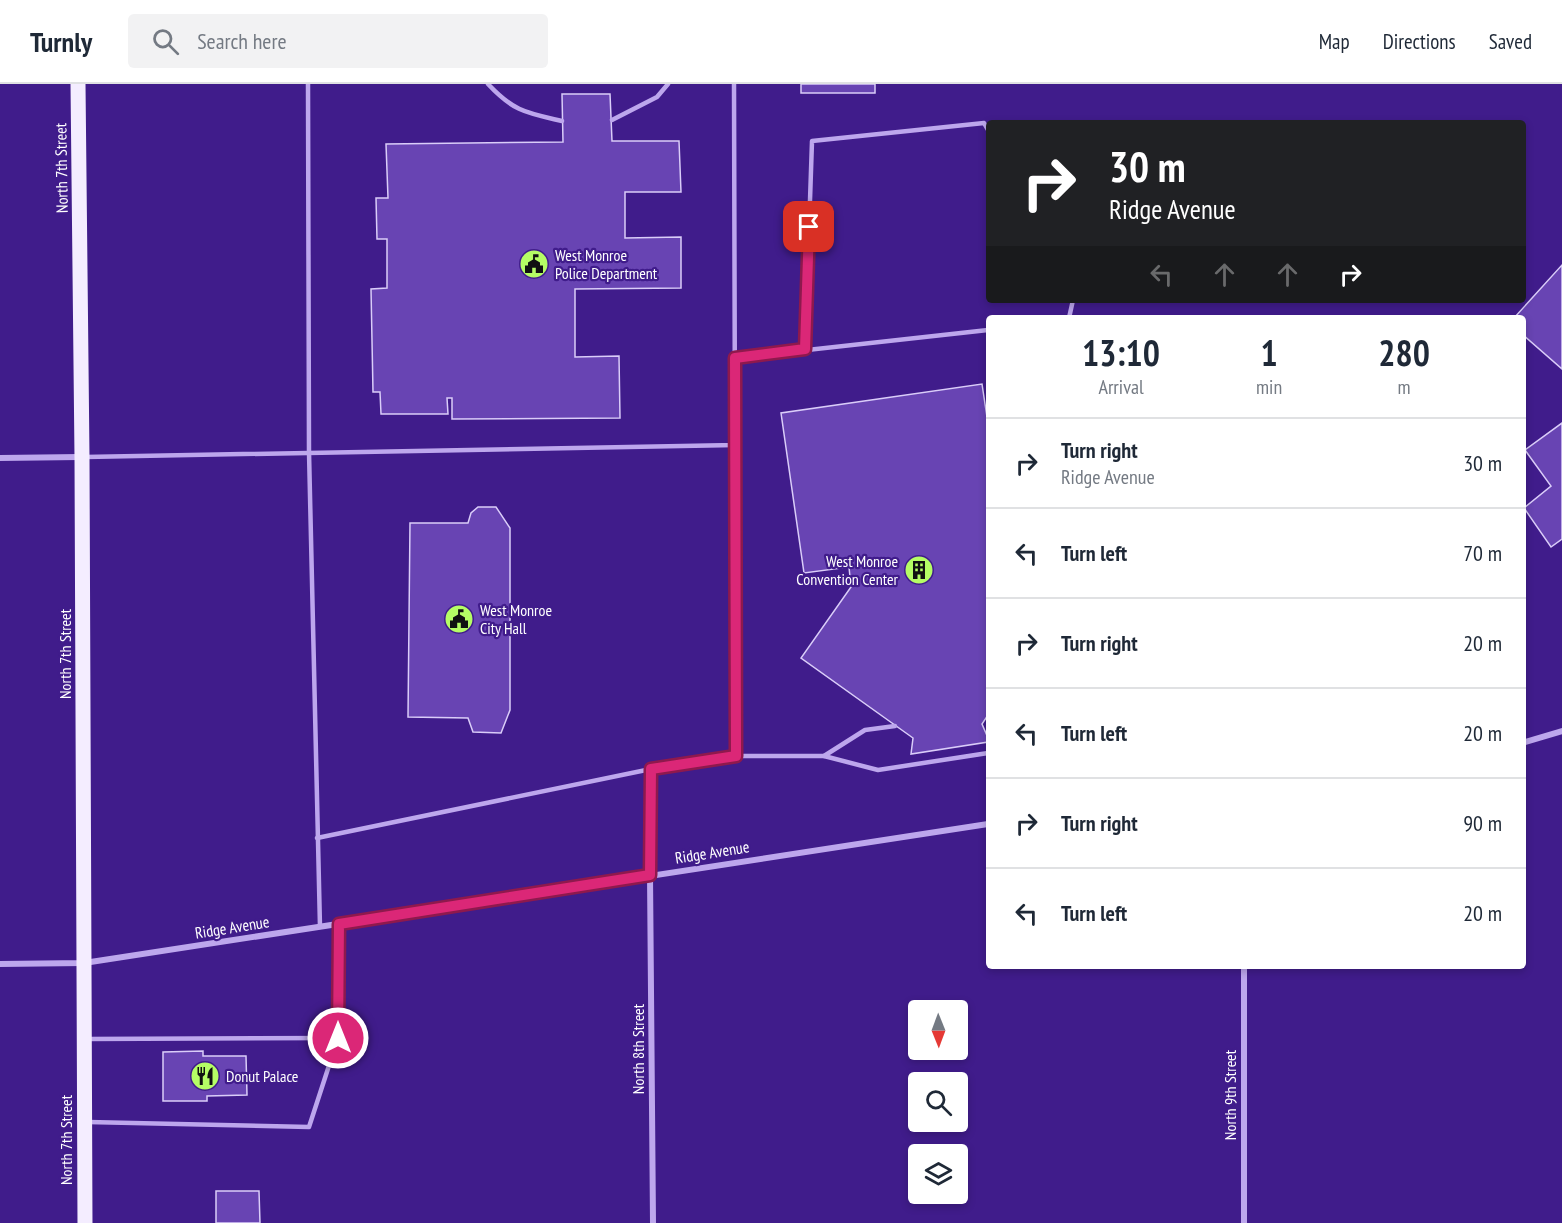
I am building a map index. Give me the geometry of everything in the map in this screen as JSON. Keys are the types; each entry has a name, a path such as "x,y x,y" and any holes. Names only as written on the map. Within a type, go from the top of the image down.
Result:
{"main road":[{"name":"North 7th Street","path":"78,84 85,1223"}],"street":[{"path":"0,458 82,457"},
{"path":"1526,742 1562,732"},
{"name":"Ridge Avenue","path":"0,964 84,963 986,824"},
{"name":"North 8th Street","path":"650,875 653,1223"},
{"name":"North 9th Street","path":"1244,969 1244,1223"}],"lane":[{"path":"308,84 309,452 320,927"},
{"path":"488,84 500,97 520,111 562,121"},
{"path":"612,120 657,98 668,84"},
{"path":"734,84 736,756"},
{"path":"805,349 812,141 984,123 986,126"},
{"path":"735,358 986,330"},
{"path":"82,457 735,445"},
{"path":"824,756 865,730 895,726"},
{"path":"317,838 651,769 736,756 824,756 878,770 986,753"},
{"path":"650,875 651,769"},
{"path":"84,1122 309,1127 338,1038 339,924"},
{"path":"84,1039 338,1038"}],"building":[{"path":"801,84 875,84 875,93 801,93"},
{"name":"West Monroe Police Department","path":"562,94 610,94 612,141 679,141 681,192 625,192 625,238 681,237 681,288 575,289 575,357 619,356 620,418 452,419 452,398 447,398 448,414 381,414 380,392 373,392 371,289 387,288 387,239 377,239 376,198 388,198 386,144 563,142"},
{"path":"1562,265 1562,369 1526,338 1526,315 1517,315"},
{"name":"West Monroe Convention Center","path":"982,384 986,410 986,718 982,724 986,733 986,742 911,754 913,738 801,658 851,587 849,567 804,573 781,413"},
{"path":"1562,423 1562,539 1551,547 1526,511 1526,506 1551,486 1526,449"},
{"name":"West Monroe City Hall","path":"478,507 496,507 510,528 510,710 501,733 473,732 468,718 408,717 410,523 468,523 471,513"},
{"name":"Donut Palace","path":"203,1051 203,1056 246,1056 247,1095 207,1096 207,1101 163,1101 163,1052"},
{"path":"216,1191 259,1191 260,1223 216,1223"}],"place":[{"name":"West Monroe Police Department","path":"534,264"},
{"name":"West Monroe Convention Center","path":"919,570"},
{"name":"West Monroe City Hall","path":"459,619"},
{"name":"Donut Palace","path":"205,1076"}],"route":[{"path":"338,1038 339,924 650,875 651,769 736,756 735,358 805,349 809,227"}]}
